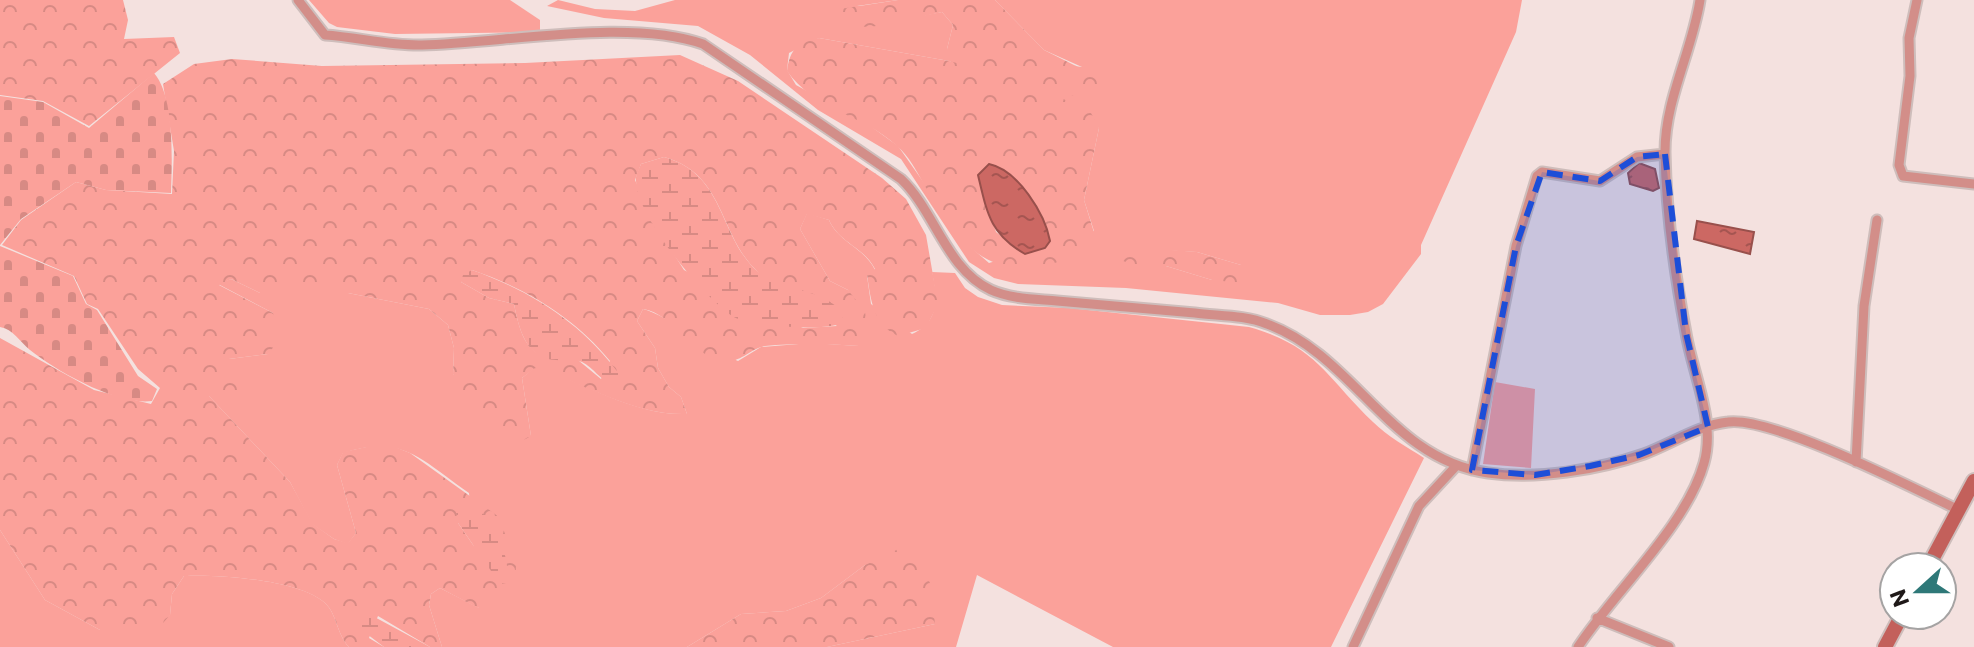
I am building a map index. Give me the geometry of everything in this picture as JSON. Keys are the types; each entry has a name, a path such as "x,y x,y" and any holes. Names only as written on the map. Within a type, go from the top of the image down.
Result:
{"street":[{"path":"298,0 325,35 368,41 418,45 630,32 684,38 703,44 901,179 923,202 956,259 983,285 1027,298 1265,323 1316,349 1401,434 1422,450 1472,470 1535,475 1590,466 1639,455 1731,421 1763,426 1856,462 1959,510"},
{"path":"1578,647 1597,618 1660,540 1692,492 1705,462 1708,427 1686,333 1665,154 1666,117 1695,32 1700,0"},
{"path":"1917,0 1909,38 1910,76 1899,165 1903,176 1974,184"},
{"path":"1472,470 1516,246 1537,176 1542,172 1600,181 1637,157 1665,154"},
{"path":"1856,462 1864,306 1877,220"},
{"path":"1353,647 1419,506 1457,465"},
{"path":"1937,551 1974,481"},
{"path":"1597,618 1669,647"}],"highlighted area":[{"path":"1665,154 1686,333 1708,427 1639,455 1590,466 1535,475 1472,470 1516,246 1542,172 1600,181 1637,157"}],"green space":[{"path":"0,0 123,0 128,20 124,39 174,37 180,53 89,126 43,101 0,95"},
{"path":"309,0 510,0 540,20 540,32 395,34 337,27 329,23"},
{"path":"558,0 595,9 635,11 675,0 898,0 857,6 921,16 942,12 953,25 947,49 1082,67 1044,50 995,0 1522,0 1516,32 1421,245 1421,254 1383,304 1368,312 1350,315 1320,315 1278,303 1126,288 1018,284 994,278 969,262 901,159 818,110 750,55 698,26 604,18 547,6","holes":["819,38 949,61 1099,128 1084,200 1094,231 989,263 967,244 898,146 869,125 796,85 787,70 789,53","1160,250 1197,252 1241,265 1212,280 1166,266"]},
{"path":"898,0 995,0 1044,50 1102,79 1104,94 1096,102 1036,85 1091,113 1099,128 1084,200 1097,242 1068,259 1035,267 997,264 968,246 945,219 901,150 884,135 825,103 798,84 787,71 788,63 796,48 819,38 949,61 1010,77 951,58 947,49 953,25 942,12 870,27 841,24 826,18 827,11","holes":["978,175 1025,199 1036,216 1045,248 1025,254 996,232"]},
{"path":"680,55 738,81 882,178 906,199 926,235 938,304 926,328 898,336 883,325 875,311 867,275 875,269 865,255 833,228 829,220 807,214 800,229 830,281 848,290 865,312 869,339 859,346 765,346 739,359 727,361 699,350 664,318 643,309 637,321 655,348 658,368 669,387 681,397 687,414 648,410 628,404 535,368 522,378 531,436 520,442 502,441 482,424 453,374 454,348 448,325 429,309 348,293 260,293 231,279 219,285 273,313 279,340 268,354 229,359 244,385 233,399 209,396 290,482 313,524 334,539 348,543 356,533 337,465 343,452 385,443 410,453 499,517 516,565 515,589 502,600 478,608 440,588 431,594 429,605 442,647 430,647 378,616 369,638 384,647 349,647 325,603 297,589 258,580 184,576 172,594 170,615 156,631 127,638 100,630 45,600 0,530 0,338 94,390 151,404 160,388 138,369 98,309 87,304 74,276 2,245 21,220 76,182 106,190 172,194 174,151 163,84 194,64 232,59 322,66 525,63","holes":["664,157 698,175 709,188 740,250 760,274 837,326 803,328 684,270 654,223 635,180 641,164","472,270 511,286 547,306 581,331 610,361 601,379 578,360 540,355 526,342 514,304 489,298 461,282","486,515 505,553 500,584 458,523"]},
{"path":"154,73 161,84 169,113 171,193 106,190 76,182 21,219 0,245 0,96 43,102 89,128"},
{"path":"664,157 683,165 709,189 740,251 751,265 773,280 833,304 843,313 841,323 820,327 769,325 740,320 719,306 659,235 639,197 636,179 641,164"},
{"path":"807,213 829,220 839,234 865,256 875,270 867,276 871,304 912,334 928,323 932,316 935,291 932,272 955,273 965,288 978,297 1002,305 1069,308 1249,327 1272,335 1306,354 1379,427 1424,458 1331,647 1113,647 977,575 956,647 827,647 935,624 865,565 821,598 786,611 741,614 687,647 442,647 429,605 431,594 440,588 479,608 469,493 424,461 397,449 364,448 343,453 337,465 356,533 348,544 334,539 312,524 290,482 208,395 229,359 268,354 273,313 218,284 231,279 260,293 348,293 429,309 448,325 454,348 453,374 531,436 522,378 535,367 628,404 648,410 687,414 681,397 669,387 658,368 655,348 637,321 643,309 738,361 761,347 811,343 859,346 848,290 830,281 800,229"},
{"path":"0,246 73,276 86,304 97,310 138,376 157,389 152,401 105,393 71,377 30,350 13,333 0,327"},
{"path":"1122,246 1197,252 1241,265 1243,283 1212,280 1166,266 1141,267 1114,258 1111,249"},
{"path":"472,270 515,288 572,324 605,356 620,375 619,382 608,383 582,362 556,360 537,354 526,341 514,304 489,298 461,282 463,275"},
{"path":"1495,382 1535,389 1531,468 1483,464"},
{"path":"462,507 486,515 505,556 506,583 500,584 458,523 456,512"},
{"path":"0,530 45,600 100,630 170,615 172,594 184,576 217,576 279,584 313,595 329,608 349,647 0,647"},
{"path":"909,544 930,583 935,624 827,647 687,647 741,614 786,611 821,598 865,565"},
{"path":"369,614 430,647 384,647 359,628 360,618"}],"water":[{"path":"1639,163 1655,169 1659,188 1653,191 1630,184 1628,173"},
{"path":"989,164 1010,175 1036,206 1050,241 1045,248 1025,254 997,230 978,175"},
{"path":"1697,221 1754,232 1750,254 1694,239"}]}
